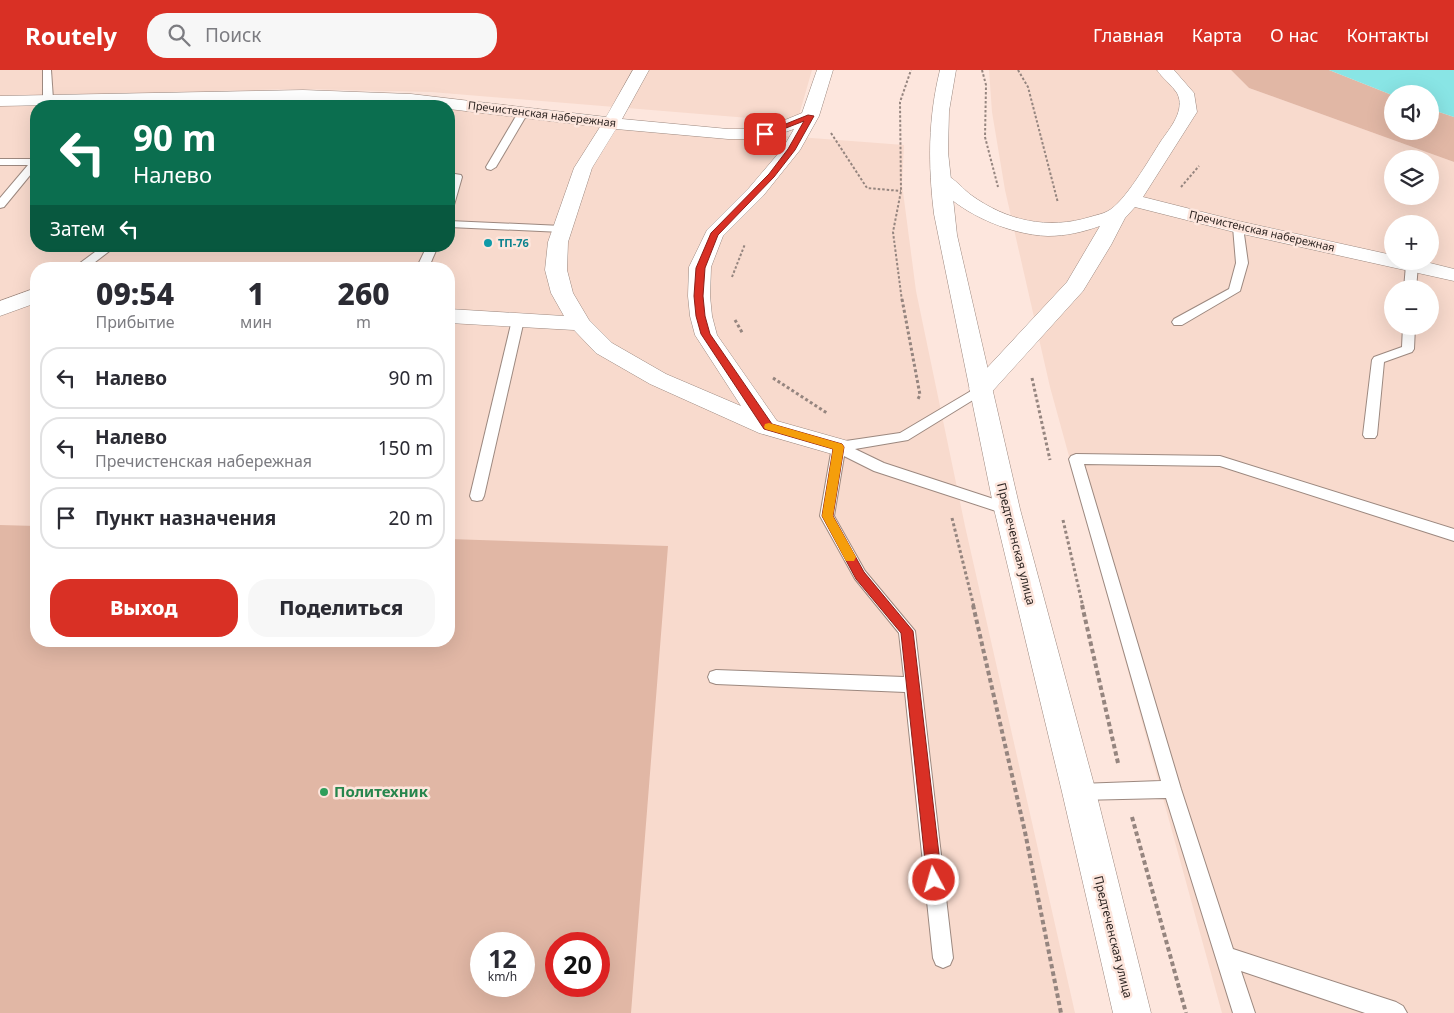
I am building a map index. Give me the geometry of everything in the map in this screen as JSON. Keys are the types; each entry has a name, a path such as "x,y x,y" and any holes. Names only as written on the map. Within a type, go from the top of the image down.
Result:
{"street":[{"path":"641,70 584,168 562,229 558,242 556,270 562,292 580,324 604,348 658,380 768,427 839,447"},
{"path":"768,427 706,334 699,303 700,268 714,234 772,175 791,150 810,116 825,70"},
{"name":"Предтеченская улица","path":"948,70 940,108 937,141 947,235 1007,509 1079,792 1132,1013"},
{"path":"981,389 1075,286 1124,207 1156,165 1188,112 1186,93 1165,70"},
{"name":"Пречистенская набережная","path":"148,100 303,95 417,100"},
{"name":"Пречистенская набережная","path":"0,101 61,100"},
{"name":"Пречистенская набережная","path":"455,106 524,111 611,123 728,134 765,134 810,116"},
{"path":"940,178 961,196 990,214 1006,222 1031,228 1066,229 1124,207"},
{"name":"Пречистенская набережная","path":"1124,207 1238,227 1384,260"},
{"name":"Пречистенская набережная","path":"1431,270 1454,275"},
{"path":"0,309 30,297"},
{"path":"455,316 580,324"}],"lane":[{"path":"47,70 48,99"},
{"path":"491,167 524,111"},
{"path":"0,162 30,162"},
{"path":"0,205 30,169"},
{"path":"455,224 562,229"},
{"path":"1178,322 1234,291 1242,263 1238,227"},
{"path":"88,262 103,252"},
{"path":"477,496 518,320"},
{"path":"1370,434 1378,360 1408,349 1409,335"},
{"path":"839,447 903,437 981,389"},
{"path":"839,447 880,467 1007,509"},
{"path":"839,447 827,516 860,576 907,631 943,958"},
{"path":"1244,1013 1172,789 1076,459 1220,461 1454,535"},
{"path":"716,677 913,685"},
{"path":"1079,792 1172,789"},
{"path":"1225,956 1396,1013"}],"path":[{"path":"911,70 900,102 901,191 893,232 899,286 920,395 917,402"},
{"path":"982,70 986,85 985,137 998,188"},
{"path":"1018,70 1028,87"},
{"path":"827,141 830,132 867,188 901,191"},
{"path":"731,282 735,267 746,243"},
{"path":"734,312 735,320 747,340"},
{"path":"773,378 829,414"},
{"path":"951,516 957,534 1025,832 1061,1013"}],"shaded area":[{"path":"0,70 812,70 797,122 431,92 300,89 0,96"},
{"path":"989,70 1231,70 1249,88 1384,137 1384,140 1393,140 1421,150 1384,150 1384,205 1439,205 1439,157 1454,162 1454,1013 1222,1013 1050,387 1005,190 992,112"},
{"path":"1231,70 1329,70 1384,92 1384,137 1249,88"},
{"path":"30,105 30,252 455,252 455,108 611,123 904,145 902,184 916,291 965,526 1075,1013 0,1013 0,106"},
{"path":"1439,112 1454,117 1454,162 1439,157 1439,150 1421,150 1393,140 1439,140"},
{"name":"Политехник","path":"0,525 30,526 30,647 455,647 455,539 668,546 631,1013 0,1013"}],"water":[{"path":"1329,70 1454,70 1454,117 1439,112 1439,85 1384,85 1384,92"}],"slow traffic":[{"path":"769,427 839,447 827,516 850,557"}],"place":[{"name":"ТП-76","path":"488,243"},
{"name":"Политехник","path":"324,792"}],"route":[{"path":"765,134 810,116 791,150 772,175 714,234 700,268 700,316 706,334 768,427 839,447 827,516 860,576 907,631 934,880"}]}
